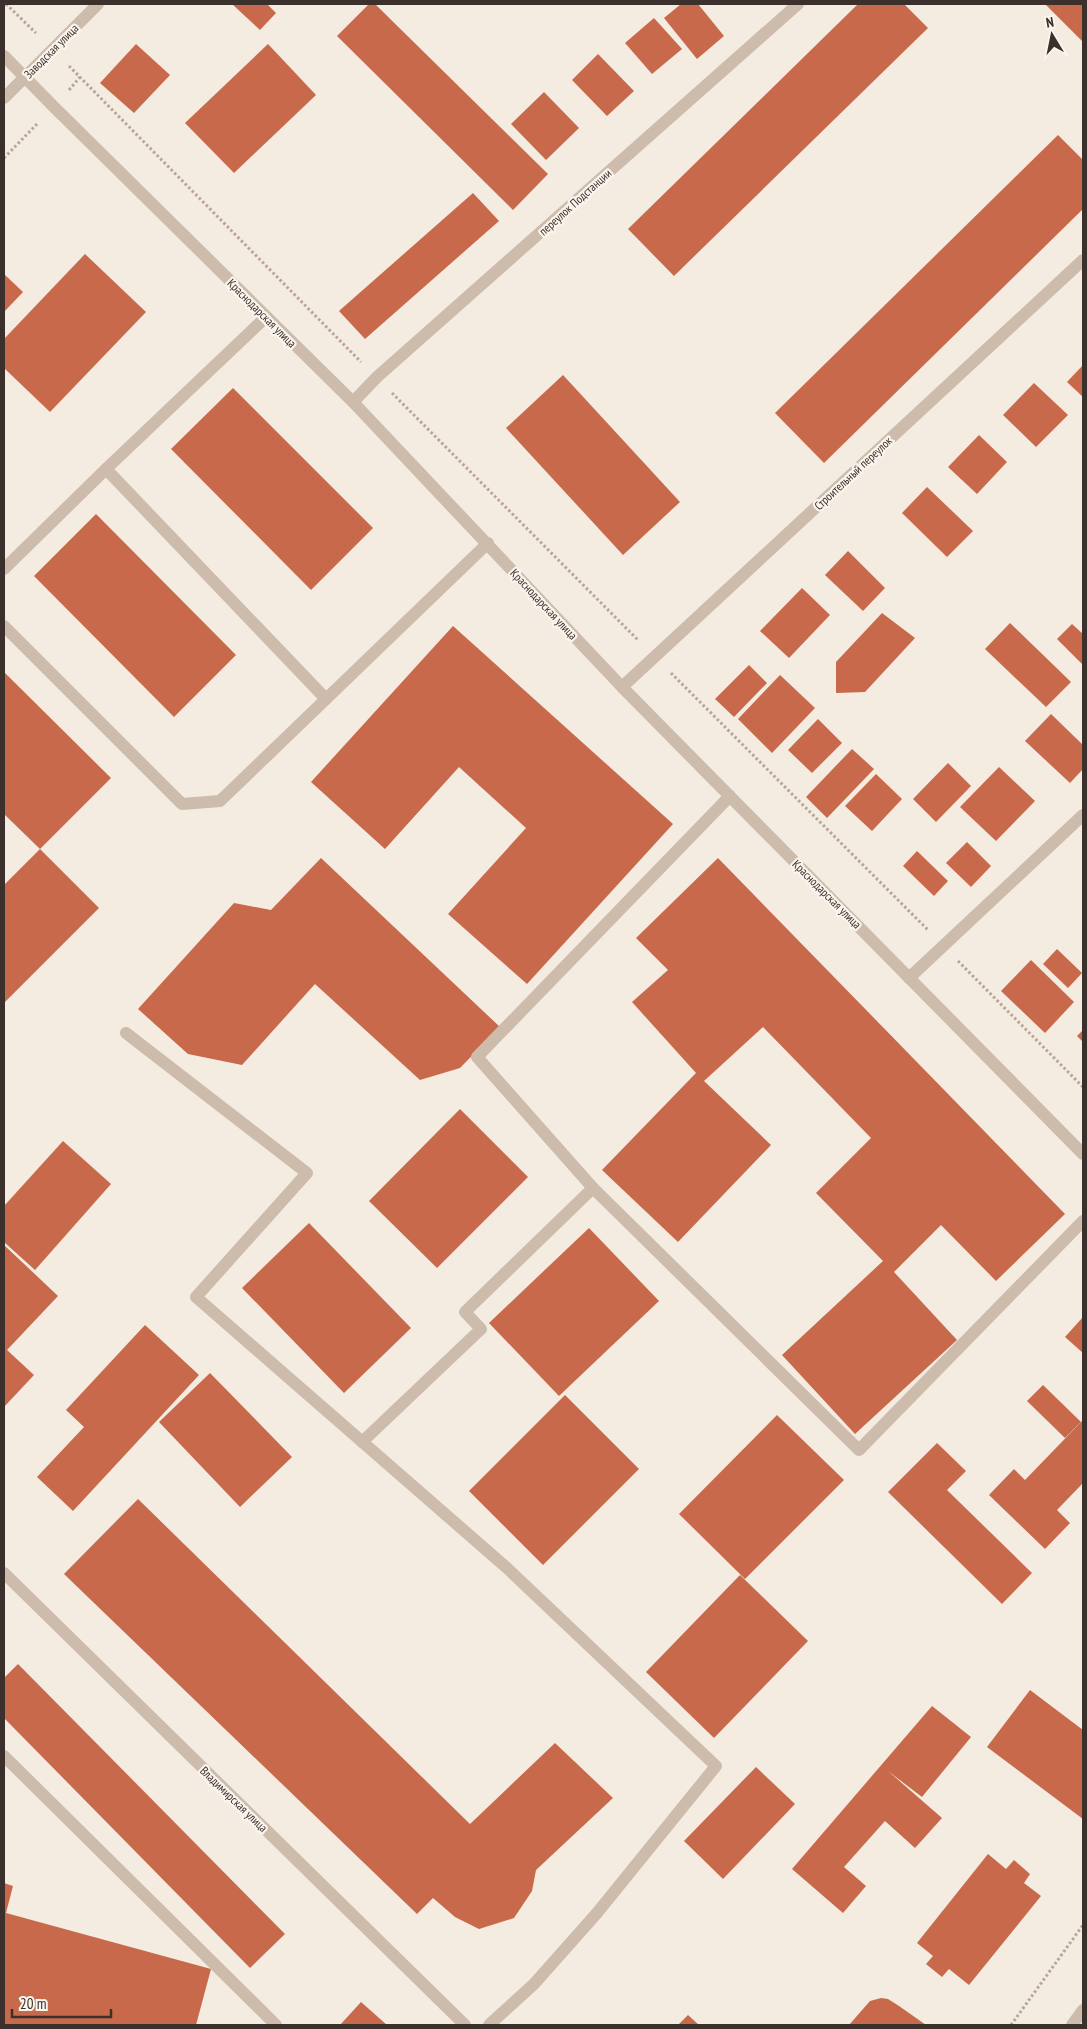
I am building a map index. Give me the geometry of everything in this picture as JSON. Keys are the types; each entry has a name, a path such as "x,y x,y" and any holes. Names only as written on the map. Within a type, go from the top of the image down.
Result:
{"street":[{"name":"Заводская улица","path":"4,98 98,4"},
{"name":"переулок Подстанции","path":"352,402 377,377 798,4"},
{"name":"Краснодарская улица","path":"4,56 352,402 488,543 622,687 1083,1154"},
{"name":"Строительный переулок","path":"622,687 1083,260"},
{"path":"4,569 266,317"},
{"path":"106,469 326,699"},
{"path":"4,626 182,804 220,801 488,543"},
{"path":"730,796 477,1057 593,1188 859,1450 1083,1221"},
{"path":"909,978 1083,815"},
{"path":"126,1033 307,1173 196,1298 507,1568 716,1766 597,1913 534,1984 489,2025"},
{"path":"362,1442 481,1329 465,1312 593,1188"},
{"name":"Владимирская улица","path":"4,1573 465,2025"},
{"path":"4,1756 276,2025"},
{"path":"1072,2025 1083,2010"}],"path":[{"path":"6,4 1083,1087"},
{"path":"1010,2025 1083,1925"}],"building":[{"path":"232,4 267,4 276,13 260,30"},
{"path":"369,4 375,4 548,174 513,210 337,36"},
{"path":"681,4 698,4 724,36 697,59 664,18"},
{"path":"858,4 904,4 928,28 674,276 628,229"},
{"path":"1045,4 1083,4 1083,42"},
{"path":"654,18 682,49 652,74 625,43"},
{"path":"136,44 170,75 134,113 100,83"},
{"path":"268,44 316,95 234,173 185,123"},
{"path":"598,54 634,91 607,116 572,80"},
{"path":"544,92 579,128 546,160 511,124"},
{"path":"1058,135 1083,160 1083,209 824,463 775,413"},
{"path":"473,193 499,221 365,339 339,311"},
{"path":"85,254 146,312 50,412 4,368 4,339"},
{"path":"4,274 23,292 4,312"},
{"path":"1083,365 1083,397 1067,382"},
{"path":"563,375 680,502 623,555 506,428"},
{"path":"1034,383 1068,415 1036,447 1003,415"},
{"path":"233,388 373,528 311,590 171,449"},
{"path":"979,435 1007,462 977,494 948,467"},
{"path":"927,487 973,531 947,557 902,513"},
{"path":"96,514 236,655 174,717 34,576"},
{"path":"848,551 885,588 863,611 825,575"},
{"path":"802,588 830,615 789,658 760,631"},
{"path":"882,613 915,638 865,692 836,693 836,662"},
{"path":"1010,623 1071,682 1046,707 985,649"},
{"path":"1072,624 1083,634 1083,665 1057,639"},
{"path":"453,626 673,824 527,984 448,914 526,828 459,767 385,849 311,782"},
{"path":"749,665 767,683 734,717 715,699"},
{"path":"4,672 111,778 40,849 4,814"},
{"path":"780,675 815,708 772,753 738,719"},
{"path":"1051,714 1083,745 1083,769 1070,783 1025,741"},
{"path":"818,719 842,743 812,773 788,750"},
{"path":"852,749 874,769 827,818 806,797"},
{"path":"948,763 971,786 936,822 913,799"},
{"path":"999,767 1035,801 996,841 960,807"},
{"path":"876,774 902,799 872,831 845,806"},
{"path":"967,842 991,866 971,887 946,863"},
{"path":"40,849 99,908 4,1003 4,885"},
{"path":"917,851 948,881 934,896 903,866"},
{"path":"321,858 500,1027 460,1068 420,1080 315,984 242,1065 188,1054 138,1009 234,903 271,910"},
{"path":"718,858 1065,1214 996,1281 941,1225 894,1272 957,1340 855,1434 782,1355 883,1261 816,1193 871,1138 763,1027 704,1081 771,1145 678,1242 602,1170 696,1073 632,1002 668,970 636,938"},
{"path":"1057,949 1082,973 1068,988 1043,964"},
{"path":"1031,960 1074,1002 1045,1033 1001,991"},
{"path":"1083,1030 1083,1042 1077,1036"},
{"path":"460,1109 528,1177 437,1268 369,1201"},
{"path":"63,1141 111,1184 35,1270 4,1242 4,1206"},
{"path":"309,1223 411,1328 344,1393 242,1288"},
{"path":"589,1228 659,1301 559,1396 489,1323"},
{"path":"4,1245 58,1296 7,1350 34,1375 4,1407"},
{"path":"1083,1317 1083,1353 1065,1337"},
{"path":"145,1325 199,1375 73,1511 37,1477 84,1427 66,1410"},
{"path":"210,1373 292,1457 240,1507 159,1422"},
{"path":"1043,1385 1081,1422 1065,1438 1027,1401"},
{"path":"565,1395 639,1469 543,1565 469,1491"},
{"path":"777,1415 844,1480 745,1579 679,1514"},
{"path":"1083,1420 1083,1483 1057,1510 1070,1523 1045,1549 989,1495 1014,1469 1025,1480"},
{"path":"937,1443 966,1471 947,1490 1032,1573 1002,1604 888,1492"},
{"path":"138,1499 470,1824 555,1743 613,1798 536,1870 532,1891 514,1918 479,1929 455,1917 433,1898 417,1914 64,1574"},
{"path":"740,1575 808,1641 714,1738 646,1672"},
{"path":"18,1664 285,1934 250,1968 4,1718 4,1678"},
{"path":"1030,1690 1083,1730 1083,1819 987,1747"},
{"path":"932,1706 971,1737 922,1797 888,1771 942,1818 915,1848 885,1821 844,1867 866,1886 843,1913 792,1869"},
{"path":"756,1767 795,1804 723,1879 684,1841"},
{"path":"988,1854 1006,1869 1014,1860 1030,1874 1024,1883 1041,1896 969,1985 949,1969 942,1977 926,1964 933,1956 917,1943"},
{"path":"4,1883 13,1886 6,1913 211,1969 196,2025 4,2025"},
{"path":"881,1998 888,1999 926,2025 849,2025 870,2001"},
{"path":"361,2002 387,2025 340,2025"},
{"path":"688,2015 699,2025 678,2025"}]}
